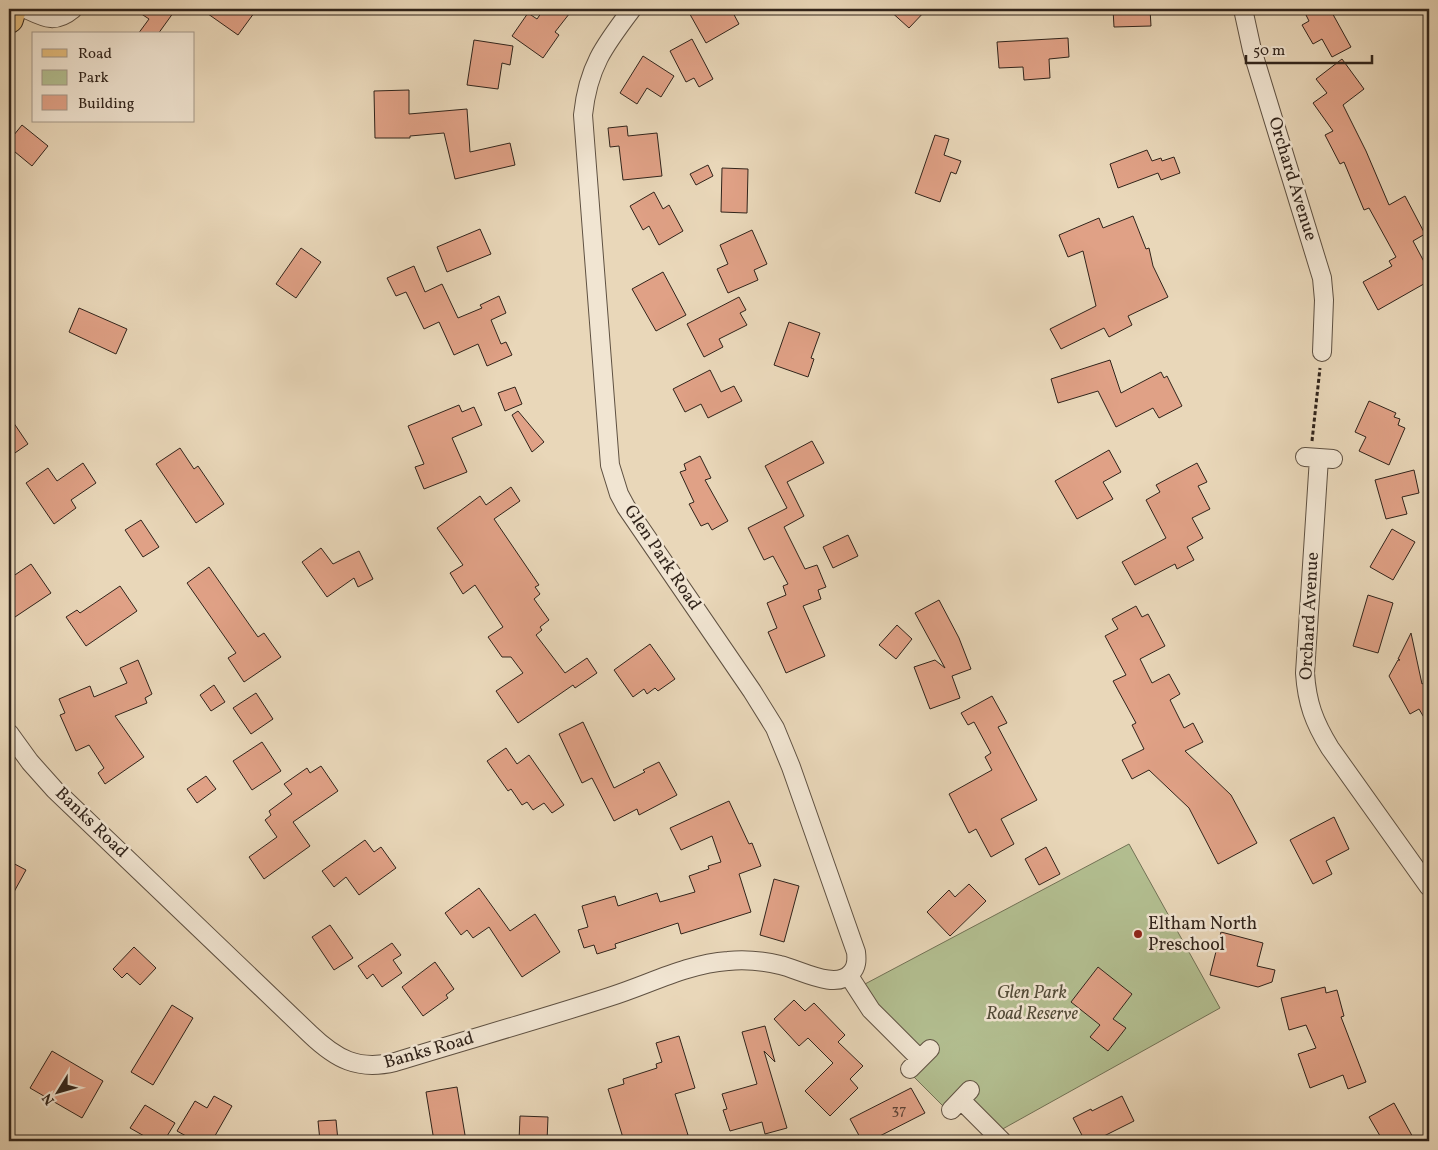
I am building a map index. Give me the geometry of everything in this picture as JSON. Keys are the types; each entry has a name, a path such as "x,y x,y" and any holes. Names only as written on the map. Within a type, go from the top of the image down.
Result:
{"main road":[{"path":"9,19 12,9"}],"street":[{"path":"26,9 46,18 54,19 67,14 73,9"},
{"name":"Glen Park Road","path":"632,9 610,38 595,63 587,88 583,115 610,465 619,494 626,507 752,691 778,733 856,952 856,963 849,976"},
{"name":"Orchard Avenue","path":"1243,9 1252,50 1322,278 1324,300 1323,352"},
{"name":"Orchard Avenue","path":"1317,458 1305,673 1308,702 1320,732 1330,748 1429,887"},
{"name":"Banks Road","path":"9,733 30,762 55,790 301,1026 330,1052 354,1063 377,1066 395,1062 600,1000 685,970 712,963 738,960 766,962 830,981 842,980 849,976"},
{"path":"849,976 871,1010 920,1059"},
{"path":"960,1100 1002,1141"}],"path":[{"path":"1317,458 1323,352"}],"green space":[{"name":"Glen Park Road Reserve","path":"1129,844 1220,1008 999,1131 974,1105 944,1107 913,1076 923,1045 917,1047 886,1018 874,1003 865,984"}],"building":[{"path":"134,9 176,9 159,32 139,32 149,19"},
{"path":"201,9 257,9 238,35"},
{"path":"544,9 573,9 555,32 559,35 543,58 512,36 528,13 537,19"},
{"path":"687,9 731,9 739,24 706,43"},
{"path":"888,9 927,9 909,28"},
{"path":"1113,9 1150,9 1151,26 1114,27"},
{"path":"1303,9 1330,9 1351,47 1332,57 1322,39 1313,44 1302,25 1309,21"},
{"path":"1068,38 1069,57 1049,59 1050,78 1024,80 1023,67 999,68 997,42"},
{"path":"692,39 713,79 699,87 694,78 686,82 670,51"},
{"path":"474,40 513,46 510,65 502,63 498,89 467,85"},
{"path":"643,56 674,76 661,97 647,88 637,104 620,93"},
{"path":"1342,59 1364,89 1343,105 1366,151 1389,205 1405,196 1425,234 1413,241 1429,271 1429,281 1378,310 1363,282 1392,266 1389,261 1396,257 1369,208 1364,210 1344,162 1340,164 1325,135 1333,131 1313,103 1327,93 1316,79"},
{"path":"409,90 409,114 467,109 470,152 510,143 515,165 455,179 444,133 410,136 410,138 375,138 374,91"},
{"path":"22,125 48,146 32,166 9,147 9,141"},
{"path":"627,126 628,136 657,133 662,176 623,180 619,146 610,147 608,128"},
{"path":"935,135 949,139 944,155 961,161 956,174 951,172 940,202 915,193"},
{"path":"1147,150 1152,161 1161,158 1162,161 1174,157 1180,173 1161,180 1158,173 1118,188 1110,164"},
{"path":"708,165 713,176 696,185 690,174"},
{"path":"722,168 748,169 747,213 721,212"},
{"path":"654,192 663,209 669,205 683,231 659,245 649,226 643,230 630,206"},
{"path":"1133,216 1146,249 1149,248 1153,266 1168,297 1128,316 1132,325 1109,337 1104,328 1061,349 1050,329 1096,306 1083,251 1068,257 1059,235 1099,218 1103,228"},
{"path":"480,229 491,254 447,272 437,247"},
{"path":"752,230 767,264 754,270 758,280 728,293 717,269 728,264 720,245"},
{"path":"301,248 321,262 296,298 276,284"},
{"path":"414,266 425,292 442,284 458,318 482,308 480,305 499,296 506,313 491,320 501,344 506,342 512,355 487,366 478,344 454,355 439,322 424,329 406,292 396,296 387,278"},
{"path":"663,272 686,315 656,331 632,289"},
{"path":"739,297 746,310 740,313 747,325 719,339 723,347 704,357 687,324"},
{"path":"79,308 127,329 116,354 69,332"},
{"path":"789,322 820,333 811,358 814,359 808,377 774,365"},
{"path":"1110,360 1121,393 1161,372 1164,378 1167,376 1182,406 1159,418 1153,408 1116,427 1098,391 1058,403 1051,379"},
{"path":"710,370 721,392 734,386 742,401 708,418 701,404 685,412 673,389"},
{"path":"515,387 522,404 505,411 498,393"},
{"path":"1369,401 1396,413 1394,417 1400,419 1398,425 1405,428 1389,465 1359,451 1366,437 1355,432"},
{"path":"459,405 462,412 474,407 482,425 452,438 467,472 424,489 415,467 424,464 408,426"},
{"path":"518,411 544,442 532,452 512,415"},
{"path":"9,416 28,444 9,457"},
{"path":"812,441 824,463 787,482 804,516 784,527 805,569 817,565 826,587 818,590 821,599 803,606 825,656 786,673 768,632 777,628 767,603 786,595 783,586 788,584 773,556 764,560 748,528 787,508 765,466"},
{"path":"180,448 194,469 198,466 224,504 196,523 156,464"},
{"path":"1109,450 1121,472 1103,482 1113,499 1077,519 1055,481"},
{"path":"700,456 711,478 705,480 728,521 712,530 708,523 701,526 689,504 694,502 680,472 686,470 684,464"},
{"path":"83,463 96,483 71,500 76,508 54,524 26,483 48,468 57,481"},
{"path":"1197,463 1207,482 1198,486 1210,509 1192,518 1203,538 1187,547 1194,560 1177,569 1175,564 1135,585 1122,562 1166,538 1146,500 1160,492 1156,485"},
{"path":"1414,470 1419,493 1402,497 1407,514 1386,519 1375,480"},
{"path":"511,487 520,501 494,519 539,585 535,587 540,594 534,599 549,620 540,627 542,630 536,635 565,673 587,658 597,673 575,688 573,685 518,723 496,691 523,673 511,657 502,657 488,637 503,627 475,585 463,594 450,573 463,565 437,528 480,496 486,505"},
{"path":"141,520 159,547 143,557 125,530"},
{"path":"1392,529 1415,542 1393,580 1370,567"},
{"path":"848,535 858,556 833,568 823,547"},
{"path":"321,548 333,564 359,551 373,579 358,587 354,578 327,597 302,562"},
{"path":"31,564 51,593 9,621 9,579"},
{"path":"209,567 258,637 264,633 281,657 244,682 228,658 236,653 187,583"},
{"path":"120,586 137,611 86,646 66,617 77,610 80,613"},
{"path":"1368,595 1393,603 1378,653 1353,646"},
{"path":"939,600 959,638 971,669 952,676 960,698 930,709 914,667 935,660 945,668 915,613"},
{"path":"1136,606 1142,617 1148,614 1165,646 1140,659 1152,683 1169,674 1180,694 1170,700 1184,728 1193,723 1203,742 1185,751 1231,795 1257,843 1218,864 1189,808 1149,770 1132,779 1122,760 1144,749 1132,725 1136,723 1113,681 1126,675 1105,636 1118,629 1112,619"},
{"path":"897,625 912,639 896,659 879,645"},
{"path":"1411,633 1422,684 1429,680 1429,726 1419,709 1410,714 1389,676 1398,660 1400,660 1398,659"},
{"path":"650,644 675,679 658,691 655,688 647,694 644,689 633,697 614,670"},
{"path":"138,660 152,694 145,698 147,703 115,716 144,757 105,784 98,773 104,768 89,745 76,751 60,715 65,713 59,699 90,686 94,697 127,683 120,668"},
{"path":"214,685 225,702 211,711 200,695"},
{"path":"256,693 273,719 251,734 233,708"},
{"path":"992,696 1007,723 998,727 1037,800 1001,819 1014,844 991,857 976,829 969,833 949,794 992,770 985,757 991,753 974,722 968,725 961,713"},
{"path":"583,722 614,788 645,772 643,770 659,762 677,795 639,815 637,809 614,821 592,778 582,783 559,734"},
{"path":"262,742 281,771 252,790 233,761"},
{"path":"506,748 517,764 529,755 564,805 552,813 544,803 533,810 527,802 522,805 511,789 508,791 487,761"},
{"path":"321,766 338,791 293,822 310,846 264,879 249,857 277,837 265,820 271,815 269,811 292,794 284,784 307,768 310,773"},
{"path":"206,776 216,789 197,803 187,789"},
{"path":"729,801 749,844 752,843 761,866 739,874 751,912 681,934 678,923 615,944 616,948 597,954 594,945 584,948 578,930 588,927 582,906 615,896 618,906 657,893 660,902 695,892 689,876 709,869 708,866 721,862 712,836 681,850 670,828"},
{"path":"1334,817 1349,849 1326,861 1332,874 1313,884 1290,840"},
{"path":"365,840 374,852 381,847 396,868 359,895 346,877 334,887 322,871"},
{"path":"1046,847 1060,874 1039,885 1025,859"},
{"path":"9,861 26,870 9,901"},
{"path":"774,879 799,886 784,942 760,935"},
{"path":"969,884 986,901 950,936 927,912 949,890 955,897"},
{"path":"479,888 510,931 535,914 560,952 522,977 489,927 473,938 467,930 461,935 445,913"},
{"path":"330,925 353,958 334,970 312,937"},
{"path":"1221,932 1263,943 1257,966 1275,970 1272,982 1258,987 1210,975"},
{"path":"392,943 401,955 393,960 402,973 382,987 373,974 367,979 358,966"},
{"path":"134,947 156,968 140,985 127,973 122,978 113,969"},
{"path":"435,962 454,989 446,995 448,998 423,1016 402,987"},
{"path":"1098,967 1132,994 1113,1019 1126,1028 1108,1051 1090,1037 1100,1025 1071,1002"},
{"path":"1325,987 1326,993 1337,990 1344,1016 1341,1017 1366,1082 1348,1089 1343,1075 1310,1088 1298,1054 1316,1048 1306,1025 1289,1030 1281,998"},
{"path":"794,1000 805,1011 814,1003 845,1035 838,1042 863,1066 850,1079 858,1088 830,1116 805,1091 833,1063 808,1038 799,1046 774,1019"},
{"path":"172,1005 193,1018 153,1085 131,1072"},
{"path":"765,1026 775,1062 764,1051 787,1128 765,1134 762,1122 730,1131 723,1110 727,1109 722,1094 757,1084 742,1032"},
{"path":"679,1036 695,1088 675,1094 688,1135 667,1141 624,1141 608,1089 624,1084 623,1079 657,1068 656,1064 662,1062 656,1043"},
{"path":"52,1051 103,1081 82,1118 30,1088"},
{"path":"457,1087 466,1141 434,1141 426,1092"},
{"path":"911,1088 925,1113 870,1141 862,1141 850,1119"},
{"path":"214,1096 232,1106 212,1141 195,1141 177,1131 195,1101 207,1108"},
{"path":"1122,1096 1134,1121 1094,1141 1085,1141 1073,1118"},
{"path":"1394,1103 1415,1141 1383,1141 1369,1117"},
{"path":"145,1105 175,1123 164,1141 153,1141 130,1128"},
{"path":"520,1116 548,1117 547,1141 519,1141"},
{"path":"336,1120 338,1141 320,1141 318,1121"}],"place":[{"name":"Eltham North Preschool","path":"1138,934"}]}
